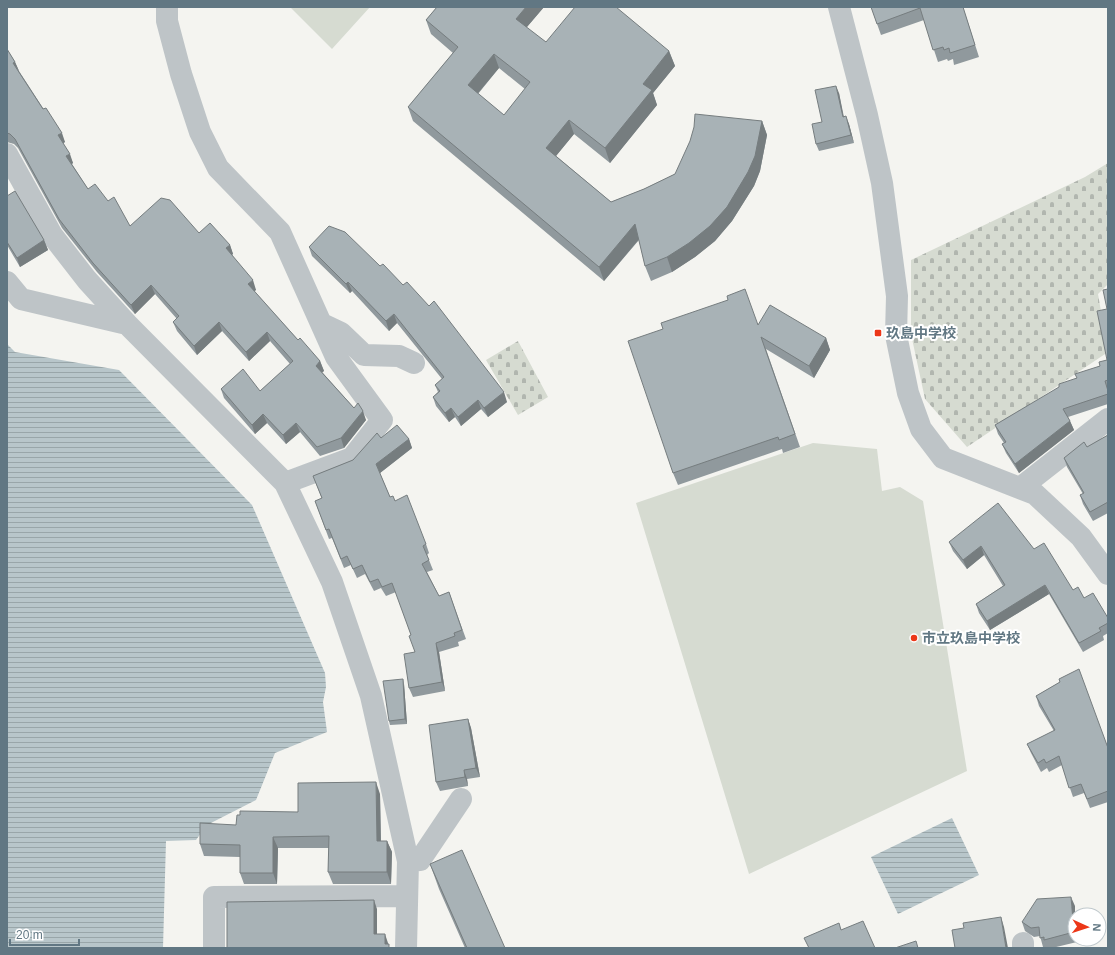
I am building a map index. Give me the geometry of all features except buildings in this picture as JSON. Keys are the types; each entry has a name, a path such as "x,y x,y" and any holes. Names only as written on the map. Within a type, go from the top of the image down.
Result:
{"street":[{"path":"167,7 167,21 181,74 200,132 218,168 280,232 336,357 382,420 352,458 286,483"},
{"path":"839,7 867,115 882,183 897,296 896,335 908,393 921,429 943,458 1035,494 1081,537 1108,574"},
{"path":"7,154 52,235 87,280 127,324 286,483 332,582 371,696 408,861 406,948"},
{"path":"7,282 21,299 127,324"},
{"path":"322,324 341,333 364,355 399,356 414,363"},
{"path":"1020,488 1108,419"},
{"path":"408,861 420,860 461,799"},
{"path":"214,948 214,897 407,896"}],"green space":[{"path":"290,7 370,7 332,49"},
{"path":"1108,163 1108,284 1098,294 1108,352 967,447 925,399 911,334 911,260 1085,177"},
{"path":"518,341 548,397 518,415 486,360"},
{"path":"813,443 877,449 882,491 900,487 923,501 967,771 749,874 636,503"}],"shaded area":[{"path":"7,344 15,352 119,370 252,505 325,673 326,687 323,702 327,732 275,753 256,800 207,825 196,840 166,841 163,948 7,948"},
{"path":"952,818 979,875 898,914 871,857"}],"place":[{"name":"玖島中学校","path":"878,333"},
{"name":"市立玖島中学校","path":"914,638"}]}
